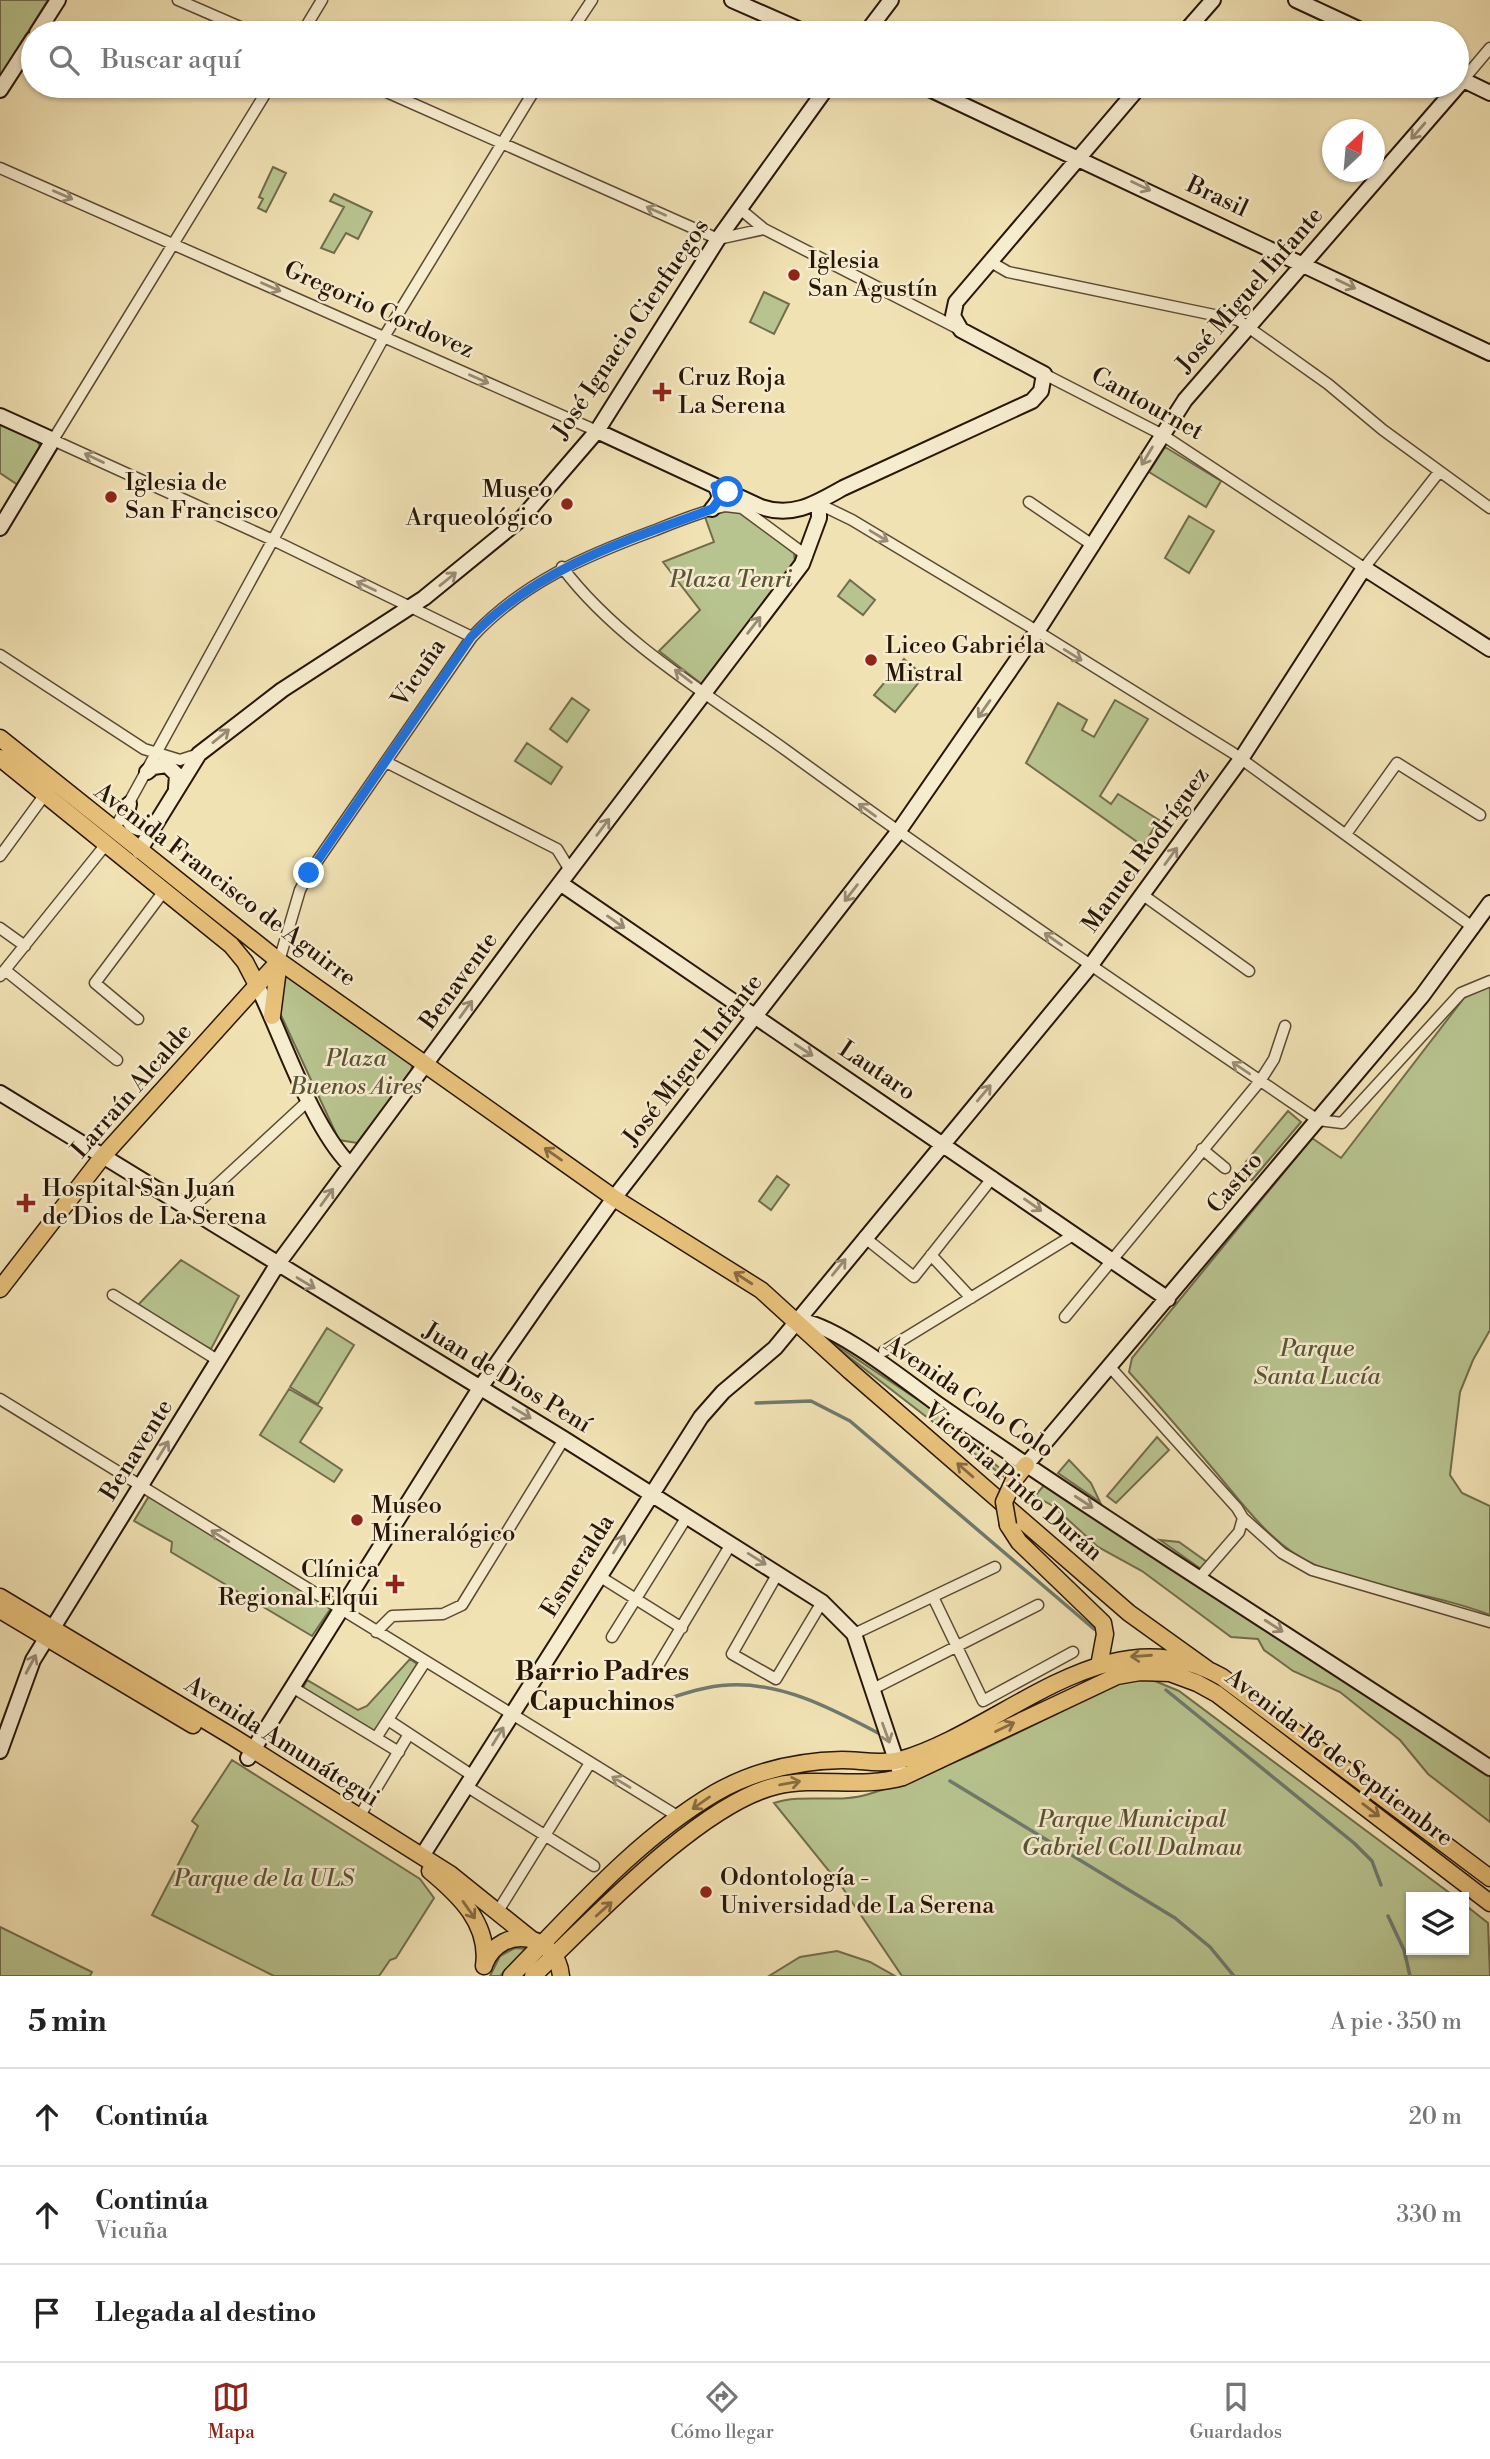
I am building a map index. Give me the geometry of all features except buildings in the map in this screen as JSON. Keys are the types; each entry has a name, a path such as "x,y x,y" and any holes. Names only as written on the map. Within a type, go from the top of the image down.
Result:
{"main road":[{"name":"Avenida Francisco de Aguirre","path":"0,738 164,891 238,953 257,984"},
{"name":"Avenida Francisco de Aguirre","path":"0,758 113,841"},
{"path":"113,841 139,850"},
{"name":"Avenida Francisco de Aguirre","path":"139,850 279,961 426,1064"},
{"path":"272,1016 279,961"},
{"name":"Larraín Alcalde","path":"0,1289 103,1156 279,961"},
{"name":"Avenida Colo Colo","path":"426,1064 614,1198 761,1290 796,1321"},
{"name":"Victoria Pinto Durán","path":"796,1321 1129,1613 1207,1669"},
{"path":"1026,1465 1014,1480 1004,1502 1008,1525 1019,1542 1103,1623 1105,1634 1099,1665"},
{"path":"1056,1575 1129,1613"},
{"name":"Avenida Amunátegui","path":"0,1597 49,1634"},
{"name":"Avenida Amunátegui","path":"0,1610 49,1634 422,1856 498,1910 555,1956"},
{"path":"511,1976 537,1941 640,1849 680,1817 728,1786 783,1765 818,1761 895,1761 1099,1665 1124,1658 1150,1655 1177,1657 1207,1669"},
{"name":"Avenida 18 de Septiembre","path":"1207,1669 1490,1878"},
{"name":"Avenida 18 de Septiembre","path":"903,1777 1096,1684 1131,1673 1150,1671 1187,1678 1217,1694 1490,1903"},
{"name":"Avenida Amunátegui","path":"251,1754 442,1881 466,1904 475,1918 487,1950 484,1971"},
{"path":"533,1976 682,1841 737,1802 789,1783 809,1780 873,1783 903,1777"},
{"path":"484,1971 491,1952 502,1943 516,1938 537,1941"},
{"path":"555,1956 561,1976"}],"street":[{"path":"45,21 58,0"},
{"path":"178,0 226,21"},
{"path":"309,21 322,0"},
{"path":"578,21 592,0"},
{"path":"732,0 780,21"},
{"path":"875,21 891,0"},
{"path":"1195,21 1213,0"},
{"path":"1296,0 1341,21"},
{"name":"José Miguel Infante","path":"1469,69 1490,48"},
{"path":"0,90 21,58"},
{"path":"1469,82 1490,93"},
{"path":"0,528 263,98"},
{"path":"401,98 718,239 764,229"},
{"path":"117,1060 3,973 113,841 129,804 384,337 530,98"},
{"name":"José Ignacio Cienfuegos","path":"139,850 200,754 282,690 411,607 513,527 597,431 718,239 819,98"},
{"name":"Brasil","path":"949,98 1490,353"},
{"path":"961,330 953,316 956,302 1130,98"},
{"name":"José Miguel Infante","path":"251,1754 480,1388 614,1198 898,832 1094,547 1161,434 1246,326 1443,98"},
{"name":"Gregorio Cordovez","path":"0,168 597,431 738,497 774,511 819,504"},
{"name":"Cantournet","path":"740,209 764,229 1161,434 1490,649"},
{"path":"989,261 1007,272 1229,316 1328,384 1490,508"},
{"path":"819,504 843,488 1032,401 1041,391 1044,374"},
{"path":"0,416 275,541 471,637"},
{"name":"Manuel Rodríguez","path":"796,1321 1091,965 1241,759 1364,568 1440,472"},
{"path":"712,509 719,500 719,492 715,486"},
{"path":"1029,502 1094,547"},
{"path":"819,504 852,520 1241,759 1475,928"},
{"name":"Benavente","path":"0,1751 21,1685 49,1634 277,1265 807,556 819,518 819,504"},
{"name":"Vicuña","path":"279,961 303,882 471,637 496,614 562,567 712,509 734,506 742,508 807,556"},
{"path":"562,567 586,597 652,653 704,692 898,832 1318,1120 1342,1123 1461,993 1490,981"},
{"path":"0,655 156,755 180,761 200,754"},
{"path":"386,762 557,849 570,870"},
{"path":"1346,834 1397,763 1480,815"},
{"path":"147,772 153,767 167,765 177,775 176,790"},
{"path":"0,856 46,793"},
{"path":"129,804 127,819 138,828 145,829 157,821"},
{"name":"Lautaro","path":"560,883 1168,1298"},
{"path":"138,1019 95,983 164,891"},
{"path":"1143,895 1249,971"},
{"name":"Castro","path":"1026,1465 1318,1120 1475,928 1490,903"},
{"path":"0,928 25,946"},
{"name":"Avenida Francisco de Aguirre","path":"257,984 309,1100 335,1148 349,1166"},
{"path":"1065,1317 1260,1081 1274,1059 1285,1027"},
{"name":"Juan de Dios Pení","path":"0,1093 564,1439 822,1602 854,1634 895,1761 903,1777"},
{"path":"190,1210 309,1100"},
{"path":"1202,1149 1224,1168"},
{"path":"864,1237 914,1277 993,1177"},
{"path":"884,1351 1075,1234"},
{"path":"931,1255 971,1298"},
{"path":"113,1295 219,1361"},
{"name":"Avenida Colo Colo","path":"796,1321 821,1326 1026,1465 1490,1768"},
{"name":"Esmeralda","path":"422,1856 650,1494 708,1408 770,1354 796,1321"},
{"path":"1110,1367 1221,1489 1243,1518 1282,1553 1312,1570 1490,1622"},
{"path":"0,1399 340,1611 680,1817"},
{"path":"376,1632 392,1616 443,1614 462,1605 564,1439"},
{"path":"1200,1577 1239,1532 1243,1518"},
{"path":"612,1637 683,1523"},
{"path":"658,1666 732,1544"},
{"path":"854,1634 995,1567"},
{"path":"778,1573 732,1654 776,1679 822,1602"},
{"path":"598,1576 682,1629"},
{"path":"933,1597 983,1701 1073,1652"},
{"path":"871,1690 1038,1605"},
{"path":"376,1738 425,1662"},
{"path":"292,1687 398,1752"},
{"path":"387,1720 545,1839 594,1866"},
{"path":"359,1817 409,1734"},
{"path":"498,1910 545,1839 590,1763"}],"green space":[{"path":"0,0 48,0 35,21 21,21 21,43 0,76"},
{"path":"273,167 286,173 266,212 258,208 263,199 259,197"},
{"path":"334,194 372,212 358,239 346,233 334,253 321,248 344,207 330,201"},
{"path":"764,292 789,304 774,334 750,322"},
{"path":"0,420 33,434 40,446 18,485 0,473"},
{"path":"1165,447 1221,481 1206,507 1149,472"},
{"name":"Plaza Tenri","path":"741,510 794,551 795,564 703,685 659,651 700,610 663,562 714,542 705,517"},
{"path":"1189,516 1214,531 1189,573 1165,558"},
{"path":"850,580 875,600 863,615 838,596"},
{"path":"904,659 924,676 895,712 874,695"},
{"path":"572,698 589,710 567,742 550,729"},
{"path":"1115,700 1148,719 1100,796 1111,804 1118,794 1159,820 1143,846 1026,763 1058,703 1087,720 1082,730 1094,737"},
{"path":"527,743 562,767 551,784 515,761"},
{"name":"Plaza Buenos Aires","path":"286,974 413,1060 411,1072 357,1143 339,1140 279,1011 280,981"},
{"name":"Parque Santa Lucía","path":"1483,987 1490,988 1490,1330 1473,1360 1460,1392 1450,1475 1462,1493 1490,1506 1490,1615 1447,1601 1336,1573 1315,1565 1285,1547 1247,1510 1129,1372 1132,1358 1312,1138 1341,1158 1464,998"},
{"path":"1288,1111 1301,1122 1252,1180 1239,1170"},
{"path":"777,1176 789,1185 771,1210 759,1201"},
{"path":"181,1260 239,1296 211,1349 136,1307"},
{"path":"327,1328 354,1345 318,1404 290,1387"},
{"path":"818,1333 981,1442 988,1458 1004,1472 1003,1476"},
{"path":"289,1389 322,1408 300,1442 342,1470 334,1482 260,1435"},
{"path":"1157,1437 1169,1450 1116,1503 1107,1496"},
{"path":"1069,1460 1091,1483 1100,1502 1058,1473"},
{"path":"1045,1484 1490,1775 1490,1822 1428,1774 1400,1740 1340,1692 1293,1671 1264,1650 1258,1639 1231,1637 1142,1571 1098,1547 1053,1506 1035,1496"},
{"path":"149,1496 331,1608 312,1636 171,1552 172,1542 134,1521"},
{"path":"1160,1540 1179,1542 1207,1562 1201,1569"},
{"path":"410,1659 417,1664 374,1734 302,1690 307,1680 358,1710 367,1706"},
{"name":"Parque Municipal Gabriel Coll Dalmau","path":"1150,1679 1179,1691 1448,1892 1406,1892 1406,1955 1469,1955 1469,1908 1488,1923 1490,1976 902,1976 842,1887 774,1803 797,1799 857,1797 902,1783 966,1757 1123,1681"},
{"name":"Parque de la ULS","path":"232,1760 420,1879 434,1898 396,1958 390,1960 379,1976 274,1976 152,1915 198,1826 192,1821"},
{"path":"0,1927 92,1972 90,1976 0,1976"},
{"path":"515,1948 527,1949 500,1976 490,1976 500,1956"},
{"path":"837,1951 870,1962 895,1976 769,1976 800,1957"}],"waterway":[{"path":"756,1403 811,1401 850,1421 1094,1629"},
{"path":"646,1706 708,1688 749,1685 807,1699 880,1734"},
{"path":"1166,1690 1354,1843 1372,1861 1381,1885"},
{"path":"950,1781 1175,1918 1210,1947 1234,1976"},
{"path":"1388,1916 1404,1950 1410,1976"}],"place":[{"name":"Iglesia San Agustín","path":"794,275"},
{"name":"Cruz Roja La Serena","path":"662,392"},
{"name":"Iglesia de San Francisco","path":"111,497"},
{"name":"Museo Arqueológico","path":"567,504"},
{"name":"Liceo Gabriela Mistral","path":"871,660"},
{"name":"Hospital San Juan de Dios de La Serena","path":"26,1203"},
{"name":"Museo Mineralógico","path":"357,1520"},
{"name":"Clínica Regional Elqui","path":"395,1584"},
{"name":"Odontología - Universidad de La Serena","path":"706,1892"}],"district":[{"name":"Barrio Padres Capuchinos","path":"602,1687"}],"route":[{"path":"309,873 471,637 486,621 562,567 587,555 712,509 719,500 719,492 715,486 728,492"}]}
